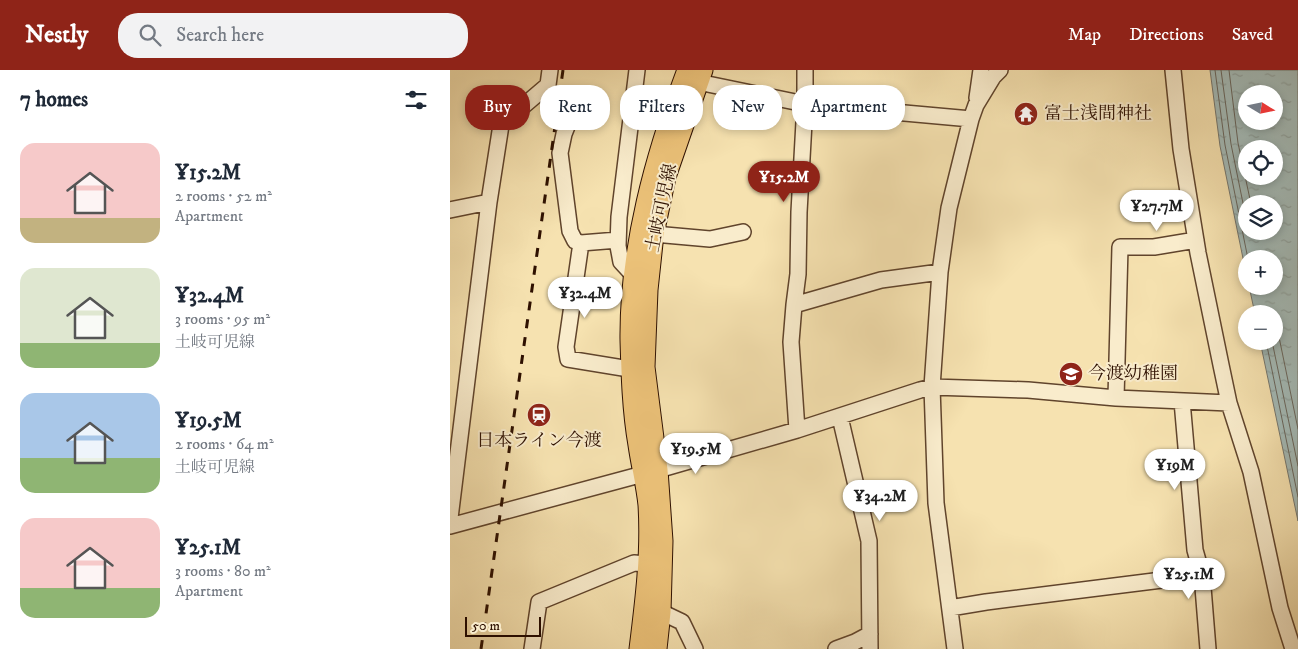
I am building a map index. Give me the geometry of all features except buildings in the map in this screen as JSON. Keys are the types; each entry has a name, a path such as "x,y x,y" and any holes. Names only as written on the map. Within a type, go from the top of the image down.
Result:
{"main road":[{"name":"土岐可児線","path":"657,649 661,612 663,540 651,471 645,367 648,290 654,234 666,177 696,74"},
{"name":"土岐可児線","path":"639,649 646,600 648,504 651,471 637,437 632,392 630,338 633,275 650,186 666,127 696,74"}],"street":[{"path":"450,518 489,202 501,125 548,85 550,70"},
{"path":"633,275 621,262 618,240 637,70"},
{"path":"805,70 805,85"},
{"path":"955,649 936,503 932,388 940,272 949,208 976,104 981,70"},
{"path":"976,104 993,77 1000,70"},
{"path":"1173,70 1181,149 1196,240 1229,403 1252,472 1280,608 1293,649"},
{"path":"696,74 792,100"},
{"path":"905,113 971,119"},
{"path":"566,130 560,153 570,232 575,241 581,243 618,240"},
{"path":"797,430 791,342 798,274 804,130"},
{"path":"450,210 489,202"},
{"path":"654,234 710,239 743,232"},
{"path":"1116,398 1120,247 1154,248 1196,240"},
{"path":"581,243 566,347 568,359 623,368 631,366"},
{"path":"794,305 881,280 940,272"},
{"path":"450,526 797,430 920,390 932,388 1028,390 1116,398 1229,403"},
{"path":"1182,401 1195,550 1202,576 1208,649"},
{"path":"836,649 855,642 870,642 869,541 840,416"},
{"path":"532,649 539,602 634,563 647,564"},
{"path":"950,608 1202,576"},
{"path":"661,612 682,622 695,649"}],"water":[{"path":"1210,70 1298,70 1298,521 1262,350 1283,350 1283,305 1253,305 1251,295 1283,295 1283,250 1241,250 1239,240 1283,240 1283,195 1238,195 1238,234 1220,146"}],"railway":[{"path":"481,649 563,70"}],"place":[{"name":"富士浅間神社","path":"1026,114"},
{"name":"今渡幼稚園","path":"1071,374"},
{"name":"日本ライン今渡","path":"539,415"}]}
